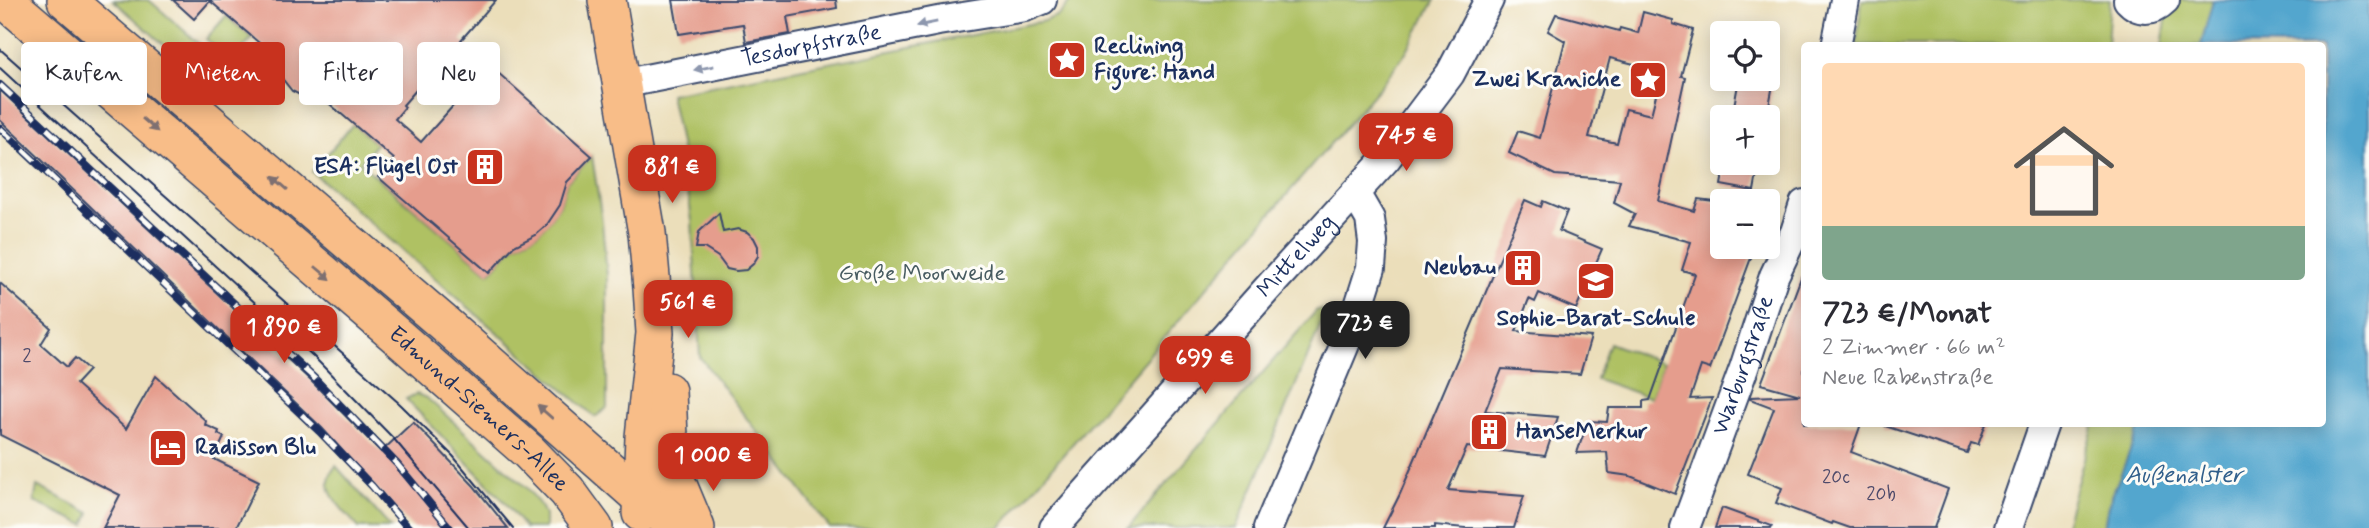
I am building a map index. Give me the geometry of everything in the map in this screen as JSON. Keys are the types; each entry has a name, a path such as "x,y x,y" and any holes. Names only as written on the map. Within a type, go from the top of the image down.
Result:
{"main road":[{"name":"Edmund-Siemers-Allee","path":"5,0 529,452 567,491 594,528"},
{"name":"Edmund-Siemers-Allee","path":"66,0 441,321 641,513 680,528"},
{"path":"607,0 647,233 654,333 644,437 641,513"},
{"path":"654,333 666,366 669,438 676,480 696,528"}],"street":[{"name":"Tesdorpfstraße","path":"621,84 1025,7 1042,0"},
{"name":"Mittelweg","path":"1054,528 1355,193 1418,119 1450,74 1489,0"},
{"path":"1837,42 1845,0"},
{"path":"2128,0 2132,5 2144,10 2158,6 2165,0"},
{"path":"1268,528 1353,325 1371,268 1373,242 1370,219 1355,193"},
{"name":"Warburgstraße","path":"1685,528 1744,368 1774,276 1801,213"},
{"path":"2008,528 2043,427"}],"green space":[{"path":"113,0 149,0 197,42 161,42"},
{"name":"Große Moorweide","path":"1071,0 1435,0 1406,52 1383,83 1000,528 830,528 700,357 692,221 685,168 670,94 1044,21 1059,15"},
{"path":"1862,0 2110,0 2107,42 1856,42"},
{"path":"2169,0 2213,0 2202,42 2163,42"},
{"path":"226,16 252,38 249,42 210,42 206,39"},
{"path":"353,124 376,144 360,163 489,273 514,246 536,235 546,225 560,205 567,182 592,156 607,276 607,408 595,417 312,172"},
{"path":"1317,310 1323,310 1324,317 1236,528 1128,528"},
{"path":"1609,343 1663,363 1651,398 1596,379"},
{"path":"416,394 427,398 528,489 542,508 545,528 525,528 505,502 406,399"},
{"path":"2093,427 2140,427 2108,506 2104,528 2064,528"},
{"path":"336,466 391,528 359,528 346,514 330,491 331,474"},
{"path":"37,486 90,513 85,525 34,502"}],"water":[{"name":"Außenalster","path":"2213,0 2369,0 2369,528 2104,528 2108,506 2140,427 2326,427 2326,42 2202,42"}],"building":[{"name":"ESA: Flügel Ost","path":"173,0 496,0 461,40 463,42 417,42 417,89 403,105 403,42 299,42 299,94 285,82 285,42 258,42 210,1 194,19"},
{"path":"673,0 836,0 837,8 787,17 790,34 746,42 743,24 679,34"},
{"path":"1643,12 1673,20 1673,24 1693,30 1681,76 1685,77 1658,201 1694,211 1698,199 1710,200 1710,259 1751,259 1710,369 1701,366 1690,399 1712,398 1675,494 1630,476 1609,473 1607,452 1577,453 1588,421 1607,422 1609,408 1643,408 1643,401 1650,400 1695,274 1682,270 1691,242 1629,226 1635,214 1614,203 1620,180 1555,175 1509,153 1518,131 1540,138 1565,41 1548,31 1556,14 1619,31 1620,28 1638,33","holes":["1610,58 1662,71 1651,115 1626,109 1617,143 1589,137"]},
{"name":"ESA: Flügel Ost","path":"500,75 592,156 567,182 560,205 546,226 536,235 514,246 489,273 378,177 394,159 331,105 403,105 405,107 395,119 421,142 452,105 500,105"},
{"path":"0,90 312,382 381,452 413,422 474,486 508,528 413,528 322,428 0,120"},
{"path":"1737,91 1772,91 1769,105 1734,105"},
{"path":"1723,175 1757,175 1754,189 1721,185"},
{"path":"1525,200 1541,207 1543,201 1567,211 1559,231 1602,249 1576,309 1539,293 1535,302 1529,299 1516,331 1591,337 1580,374 1502,369 1485,411 1558,417 1545,456 1467,447 1448,490 1524,496 1514,528 1435,525 1435,528 1383,528 1400,494"},
{"path":"719,213 723,232 738,229 747,232 758,246 758,256 746,270 727,269 718,257 704,248 696,248 699,232"},
{"path":"1801,278 1801,427 1860,427 1851,452 1948,489 1934,528 1850,528 1776,503 1782,488 1748,474 1774,408 1750,399 1800,395 1761,384"},
{"path":"0,283 51,328 41,344 67,367 75,358 89,370 76,384 126,429 156,376 206,421 205,425 219,431 218,434 224,437 214,459 259,481 236,528 103,528 120,495 0,435"},
{"path":"1888,427 1985,427 1978,445 1971,443 1967,453"},
{"path":"1722,508 1772,526 1715,528"}],"tram line":[{"path":"0,49 400,404 453,456 513,528"},
{"path":"0,68 313,356 394,439 469,528"}],"railway":[{"path":"0,85 315,379 397,464 450,528"},
{"path":"0,128 319,431 408,528"}],"place":[{"name":"Reclining Figure: Hand","path":"1067,60"},
{"name":"Zwei Kraniche","path":"1648,80"},
{"name":"ESA: Flügel Ost","path":"485,167"},
{"name":"Neubau","path":"1523,268"},
{"name":"Sophie-Barat-Schule","path":"1596,281"},
{"name":"HanseMerkur","path":"1489,432"},
{"name":"Radisson Blu","path":"168,448"}]}
